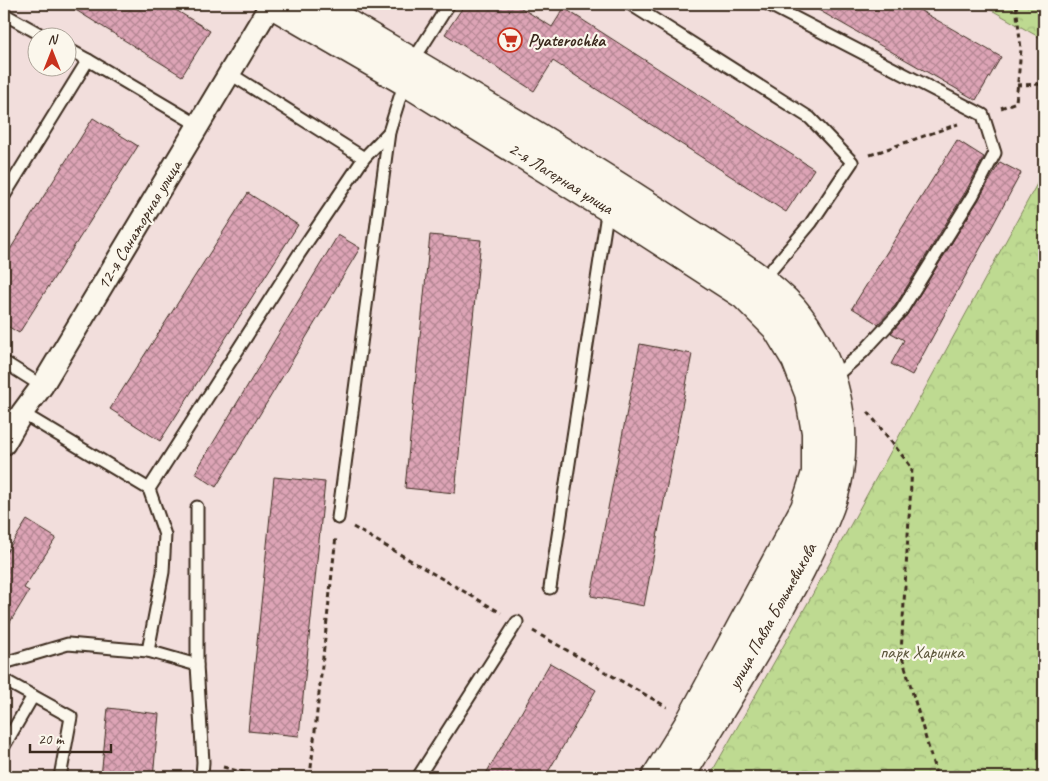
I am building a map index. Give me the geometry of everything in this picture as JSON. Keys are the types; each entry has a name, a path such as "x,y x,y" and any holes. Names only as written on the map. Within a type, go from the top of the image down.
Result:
{"main road":[{"name":"2-я Лагерная улица","path":"272,4 408,72 614,196 762,281 792,308"},
{"name":"2-я Лагерная улица","path":"314,4 408,72"},
{"name":"2-я Лагерная улица","path":"614,196 744,295 776,327 796,360 821,386"},
{"name":"улица Павла Большевикова","path":"656,777 691,720 805,508 816,473 816,432 821,386 814,337 792,308"},
{"name":"улица Павла Большевикова","path":"680,777 782,605 811,548 831,501 838,476 841,449 840,414 821,386"}],"street":[{"name":"12-я Санаторная улица","path":"4,444 22,413 42,386 272,4"}],"lane":[{"path":"338,518 389,132 408,72 449,4"},
{"path":"630,4 810,118 852,162 811,223 762,281"},
{"path":"768,4 983,116 995,153 902,311 863,352 821,386"},
{"path":"4,14 29,28"},
{"path":"78,54 198,125"},
{"path":"4,196 88,60"},
{"path":"229,73 364,158"},
{"path":"149,489 299,254 364,158 389,132"},
{"path":"550,588 614,196"},
{"path":"4,362 42,386"},
{"path":"22,413 149,489 165,535 163,572 148,652"},
{"path":"196,507 197,665 203,762 202,777"},
{"path":"418,777 517,622"},
{"path":"4,663 68,644 148,652 197,665"},
{"path":"4,680 71,717 60,777"},
{"path":"4,746 33,696"}],"path":[{"path":"1017,85 1044,84"},
{"path":"866,409 912,468 901,653 937,777"},
{"path":"310,777 338,518 691,720"},
{"path":"203,762 260,777"}],"green space":[{"path":"981,4 1044,4 1044,40"},
{"name":"парк Харинка","path":"1044,171 1044,777 709,777 810,599"}],"building":[{"path":"66,4 166,4 210,31 182,76"},
{"path":"465,4 515,4 552,27 564,8 814,169 786,212 553,61 534,91 445,34"},
{"path":"808,4 909,4 1001,57 976,100"},
{"path":"93,118 138,146 19,333 4,324 4,259"},
{"path":"957,140 984,157 966,191 895,306 878,324 852,308"},
{"path":"1000,162 1021,173 912,375 891,364 904,340 891,333 907,315"},
{"path":"248,193 298,225 160,441 110,409"},
{"path":"338,235 360,248 216,487 195,473"},
{"path":"430,235 481,240 455,493 405,488"},
{"path":"640,344 692,354 644,606 591,596"},
{"path":"274,477 325,482 299,736 248,731"},
{"path":"27,520 56,538 24,588 29,591 4,632 4,556"},
{"path":"550,663 596,690 545,777 484,777"},
{"path":"108,708 159,714 153,777 101,777"}],"place":[{"name":"Pyaterochka","path":"510,40"}]}
